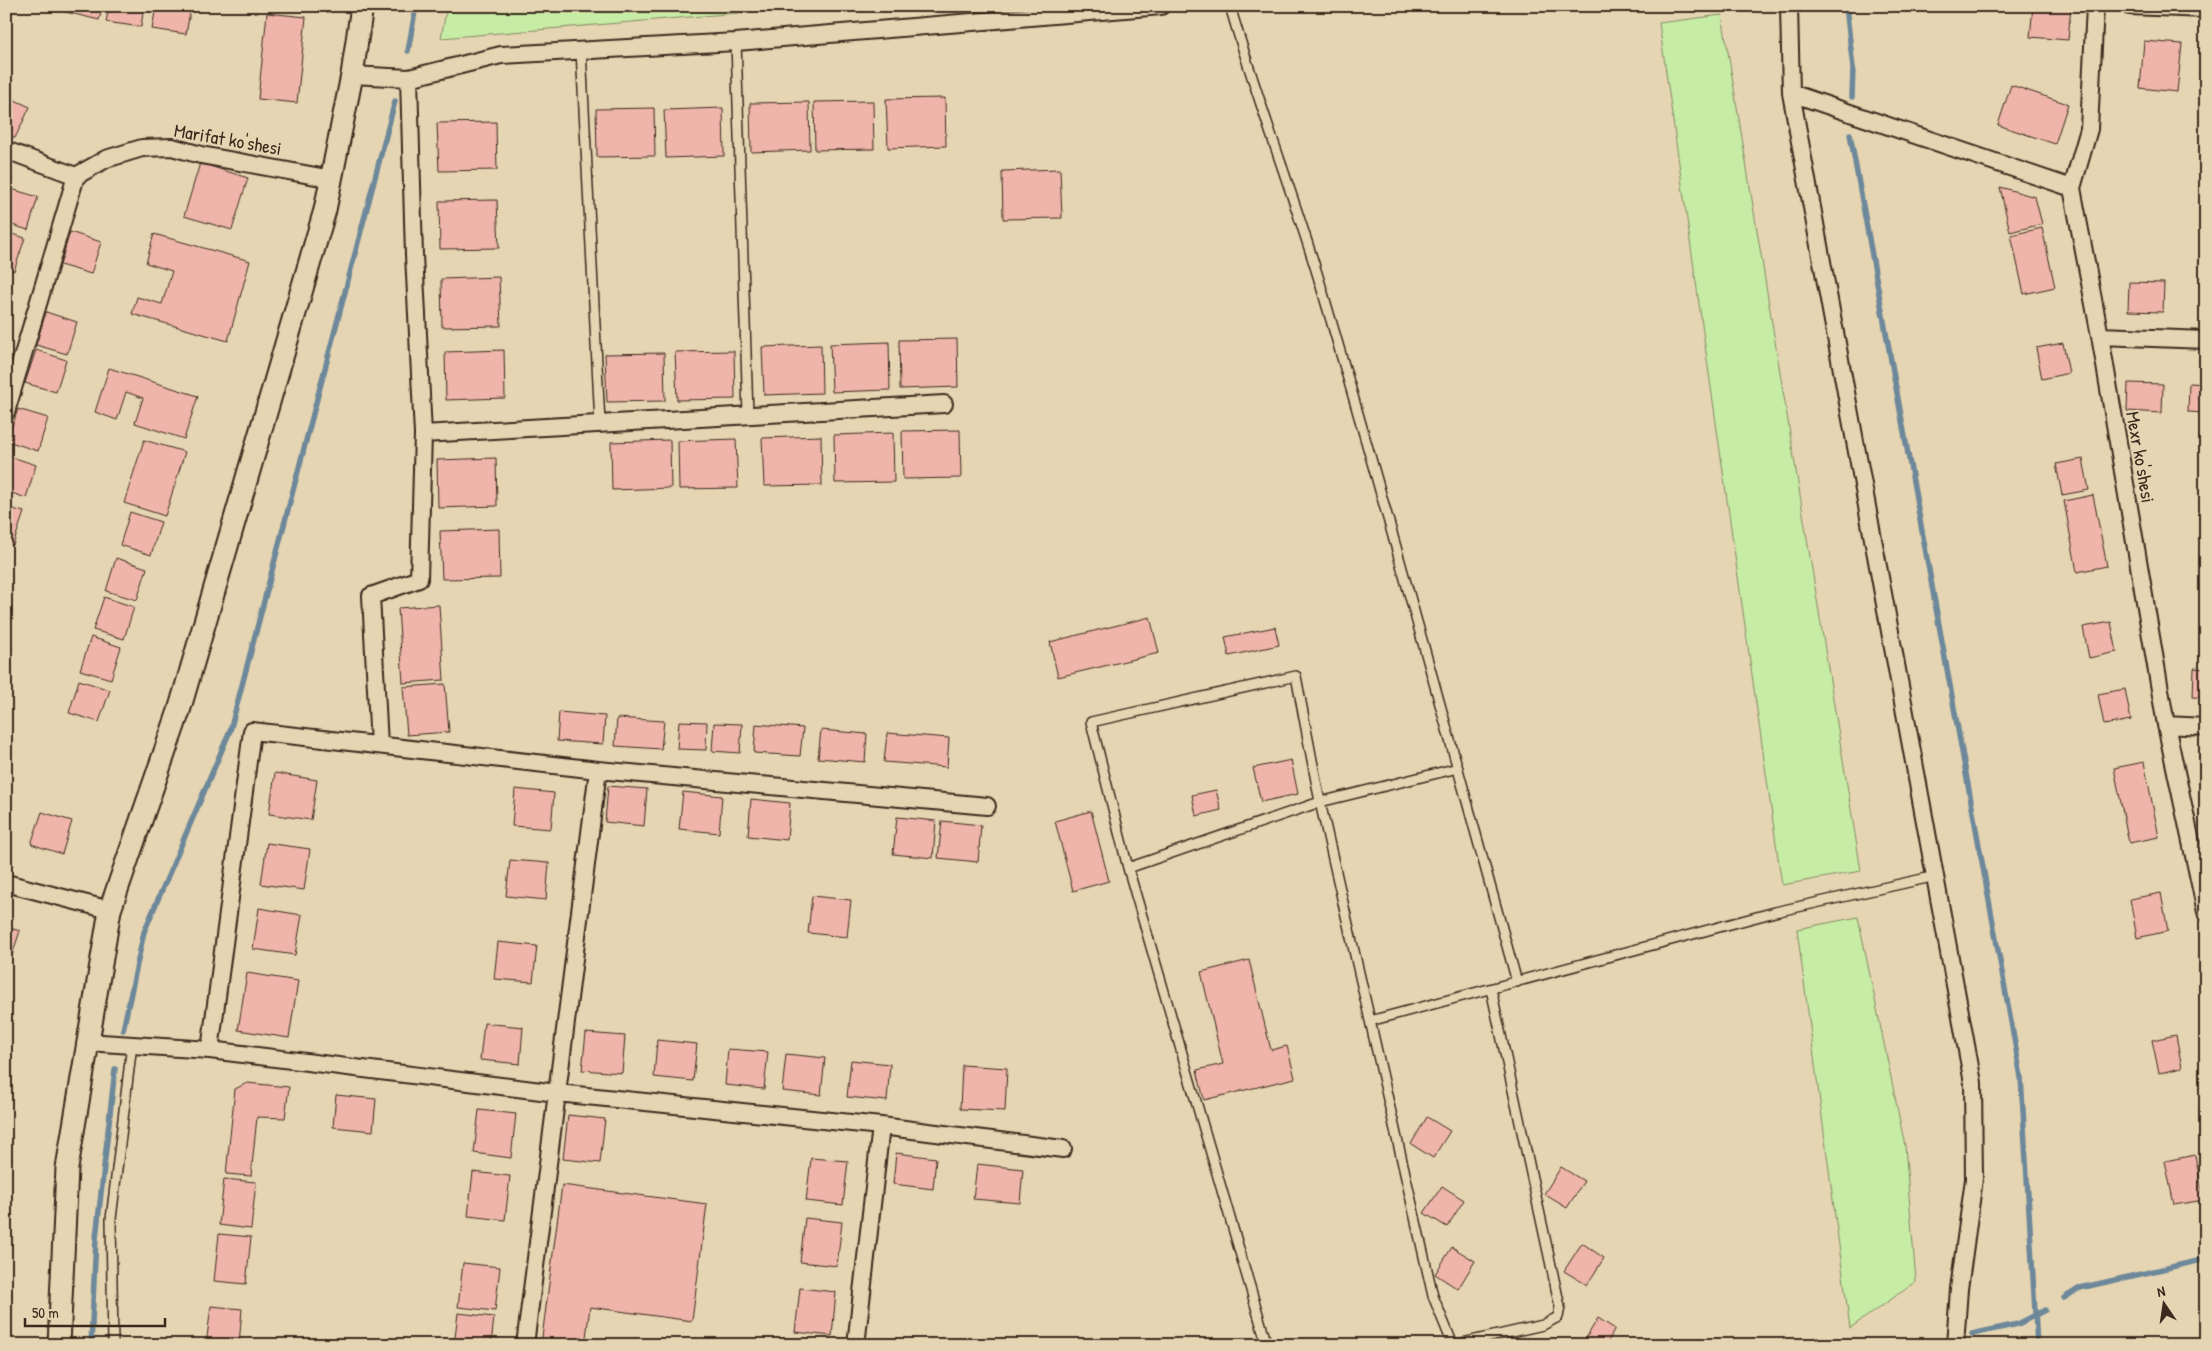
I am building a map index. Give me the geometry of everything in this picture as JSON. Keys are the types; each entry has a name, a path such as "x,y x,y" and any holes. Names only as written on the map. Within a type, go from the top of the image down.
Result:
{"street":[{"path":"59,1345 67,1168 86,1042 110,910 178,711 325,210 352,75 362,6"},
{"path":"352,75 409,78 501,55 736,42 1161,6"},
{"path":"1789,6 1791,93 1973,1083 1974,1179 1959,1289 1955,1345"},
{"name":"Mexr ko'shesi","path":"2095,6 2089,129 2072,188 2100,336 2166,725 2206,912"},
{"path":"2129,6 2206,9"},
{"path":"379,745 371,596 419,579 423,434 414,255 409,78"},
{"path":"1791,93 2072,188"},
{"name":"Marifat ko'shesi","path":"76,176 106,160 142,148 172,147 201,155 332,179"},
{"path":"6,150 76,176 6,412"},
{"path":"2100,336 2206,340"},
{"path":"423,434 944,404"},
{"path":"2166,725 2206,727"},
{"path":"210,1050 252,731 598,770 987,806"},
{"path":"525,1345 598,770"},
{"path":"6,883 110,910"},
{"path":"86,1042 210,1050 557,1093 881,1126 1063,1149"},
{"path":"856,1345 881,1126"}],"lane":[{"path":"1230,6 1253,83 1319,280 1517,982"},
{"path":"736,42 748,415"},
{"path":"582,50 600,423"},
{"path":"1267,1345 1128,868 1091,722 1296,676 1320,802 1433,1296 1453,1345 1543,1325 1558,1317 1560,1307 1491,989"},
{"path":"1128,868 1320,802 1458,768"},
{"path":"1370,1021 1775,912 1936,876"},
{"path":"113,1345 111,1219 132,1044"}],"green space":[{"path":"447,6 821,6 441,38"},
{"path":"1722,15 1861,871 1782,885 1659,23"},
{"path":"1858,917 1905,1146 1916,1282 1850,1328 1797,929"}],"building":[{"path":"63,6 103,6 99,20 62,11"},
{"path":"109,6 144,6 141,27 106,22"},
{"path":"156,6 191,6 186,34 152,29"},
{"path":"2033,6 2071,6 2068,40 2030,37"},
{"path":"267,13 306,17 297,103 258,99"},
{"path":"2144,41 2182,44 2177,92 2140,88"},
{"path":"2011,85 2068,104 2055,144 1998,125"},
{"path":"6,96 30,107 15,138 6,134"},
{"path":"945,98 946,146 888,148 886,99"},
{"path":"873,101 874,149 815,150 814,102"},
{"path":"809,102 810,150 751,152 750,103"},
{"path":"654,108 655,156 597,157 596,109"},
{"path":"723,108 724,156 666,158 664,110"},
{"path":"496,122 497,170 439,171 437,123"},
{"path":"200,163 248,178 232,230 184,216"},
{"path":"1060,169 1062,218 1003,219 1002,171"},
{"path":"2000,187 2035,197 2042,224 2010,232"},
{"path":"8,188 38,197 28,230 6,223"},
{"path":"497,200 499,248 440,249 439,201"},
{"path":"2042,228 2055,287 2024,294 2011,235"},
{"path":"6,232 25,238 14,271 6,268"},
{"path":"70,232 101,242 91,274 60,265"},
{"path":"154,234 250,261 228,341 132,314 137,297 162,304 172,271 146,263"},
{"path":"499,277 501,326 442,327 441,279"},
{"path":"2129,282 2164,283 2163,312 2128,311"},
{"path":"2203,283 2206,283 2206,312 2202,312"},
{"path":"46,312 77,322 67,354 36,345"},
{"path":"957,339 958,387 900,389 899,340"},
{"path":"889,342 890,390 832,392 830,344"},
{"path":"2063,343 2069,373 2042,379 2036,348"},
{"path":"821,345 822,393 764,395 762,347"},
{"path":"36,350 66,360 56,392 25,383"},
{"path":"504,350 505,398 446,400 445,352"},
{"path":"734,351 735,399 677,400 675,352"},
{"path":"664,353 665,401 607,402 605,354"},
{"path":"109,368 198,396 184,439 135,423 143,398 126,392 117,420 95,412"},
{"path":"2128,383 2163,384 2162,413 2127,411"},
{"path":"2189,383 2206,384 2206,413 2188,412"},
{"path":"18,409 48,418 38,451 7,441"},
{"path":"960,430 961,478 903,479 902,431"},
{"path":"893,433 894,482 835,483 834,435"},
{"path":"821,436 822,485 764,486 762,438"},
{"path":"736,439 738,488 679,489 678,441"},
{"path":"144,440 185,452 165,516 124,503"},
{"path":"670,440 671,488 612,490 611,442"},
{"path":"6,455 36,465 26,498 6,491"},
{"path":"496,458 497,506 438,508 437,460"},
{"path":"2083,459 2089,490 2062,495 2056,464"},
{"path":"2093,495 2107,566 2077,572 2064,501"},
{"path":"6,507 24,512 13,545 6,543"},
{"path":"130,512 161,522 151,555 120,545"},
{"path":"499,529 500,578 442,579 440,531"},
{"path":"116,558 147,568 137,600 106,591"},
{"path":"104,597 134,607 124,639 93,630"},
{"path":"439,605 444,680 403,683 398,608"},
{"path":"1150,617 1159,653 1058,677 1050,642"},
{"path":"2111,622 2117,652 2089,658 2083,627"},
{"path":"1275,627 1279,645 1229,656 1225,637"},
{"path":"91,637 121,647 111,679 80,670"},
{"path":"2194,668 2206,669 2206,698 2193,697"},
{"path":"79,680 110,690 99,722 69,713"},
{"path":"445,684 449,732 407,735 403,687"},
{"path":"2125,689 2131,720 2104,725 2098,694"},
{"path":"559,712 605,716 603,744 557,741"},
{"path":"617,718 664,721 661,749 615,746"},
{"path":"679,721 707,722 706,750 677,749"},
{"path":"714,723 742,724 740,753 712,751"},
{"path":"756,724 803,728 800,756 754,753"},
{"path":"821,730 867,734 865,762 818,758"},
{"path":"887,733 949,738 947,767 884,762"},
{"path":"1291,760 1298,794 1261,802 1253,768"},
{"path":"2144,762 2159,837 2129,843 2114,768"},
{"path":"275,773 317,780 311,820 269,814"},
{"path":"608,786 647,789 644,826 605,822"},
{"path":"515,789 554,793 551,829 512,826"},
{"path":"1216,790 1221,810 1196,816 1192,795"},
{"path":"683,792 722,796 719,833 679,829"},
{"path":"751,799 790,803 787,840 748,836"},
{"path":"1091,811 1109,881 1073,891 1055,821"},
{"path":"42,812 72,821 62,854 31,844"},
{"path":"897,817 936,821 933,858 893,854"},
{"path":"942,821 981,825 978,862 938,858"},
{"path":"267,843 310,849 304,890 261,884"},
{"path":"510,860 549,863 546,900 506,896"},
{"path":"2161,893 2168,931 2137,938 2130,899"},
{"path":"812,896 851,900 847,937 808,933"},
{"path":"259,908 302,915 295,955 253,949"},
{"path":"6,927 20,931 9,964 6,963"},
{"path":"498,942 537,946 533,982 494,979"},
{"path":"1249,960 1271,1050 1287,1046 1295,1078 1204,1100 1197,1070 1223,1064 1201,972"},
{"path":"247,973 298,981 289,1038 238,1030"},
{"path":"484,1023 523,1027 520,1064 480,1060"},
{"path":"586,1033 625,1036 622,1073 582,1070"},
{"path":"2176,1035 2182,1068 2159,1073 2152,1040"},
{"path":"657,1040 697,1044 693,1081 654,1077"},
{"path":"728,1049 768,1052 764,1089 725,1085"},
{"path":"786,1054 825,1058 821,1095 782,1091"},
{"path":"851,1060 890,1064 887,1101 847,1097"},
{"path":"962,1065 1007,1068 1005,1111 960,1109"},
{"path":"247,1083 289,1087 285,1118 257,1117 251,1176 226,1174 235,1089"},
{"path":"336,1095 376,1099 373,1131 333,1127"},
{"path":"479,1110 516,1114 511,1158 474,1153"},
{"path":"568,1115 605,1119 600,1163 563,1159"},
{"path":"1427,1117 1450,1131 1433,1158 1411,1144"},
{"path":"896,1153 936,1158 933,1189 893,1184"},
{"path":"2195,1155 2204,1200 2174,1205 2165,1161"},
{"path":"811,1158 848,1161 843,1205 806,1201"},
{"path":"977,1164 1023,1169 1020,1203 973,1199"},
{"path":"1561,1167 1584,1181 1567,1208 1544,1194"},
{"path":"473,1172 510,1176 505,1220 468,1216"},
{"path":"224,1179 256,1182 251,1229 219,1225"},
{"path":"562,1185 707,1204 692,1321 590,1307 585,1345 541,1345"},
{"path":"1442,1186 1464,1200 1447,1227 1424,1213"},
{"path":"805,1218 842,1222 837,1266 800,1262"},
{"path":"219,1234 251,1237 246,1284 214,1281"},
{"path":"1582,1243 1604,1258 1587,1285 1564,1271"},
{"path":"1452,1247 1475,1261 1458,1289 1435,1274"},
{"path":"463,1263 500,1267 495,1311 458,1307"},
{"path":"800,1288 836,1292 832,1336 795,1332"},
{"path":"211,1306 242,1309 239,1345 206,1345"},
{"path":"458,1313 494,1317 491,1345 454,1345"},
{"path":"1598,1318 1615,1329 1606,1345 1582,1345"}],"waterway":[{"path":"408,51 416,6"},
{"path":"1846,6 1853,68 1852,97"},
{"path":"123,1030 144,932 230,731 395,101"},
{"path":"1850,134 2021,1077 2037,1345"},
{"path":"91,1345 96,1238 115,1069"},
{"path":"2064,1298 2080,1288 2206,1259"},
{"path":"1972,1334 2018,1324 2045,1310"}]}
